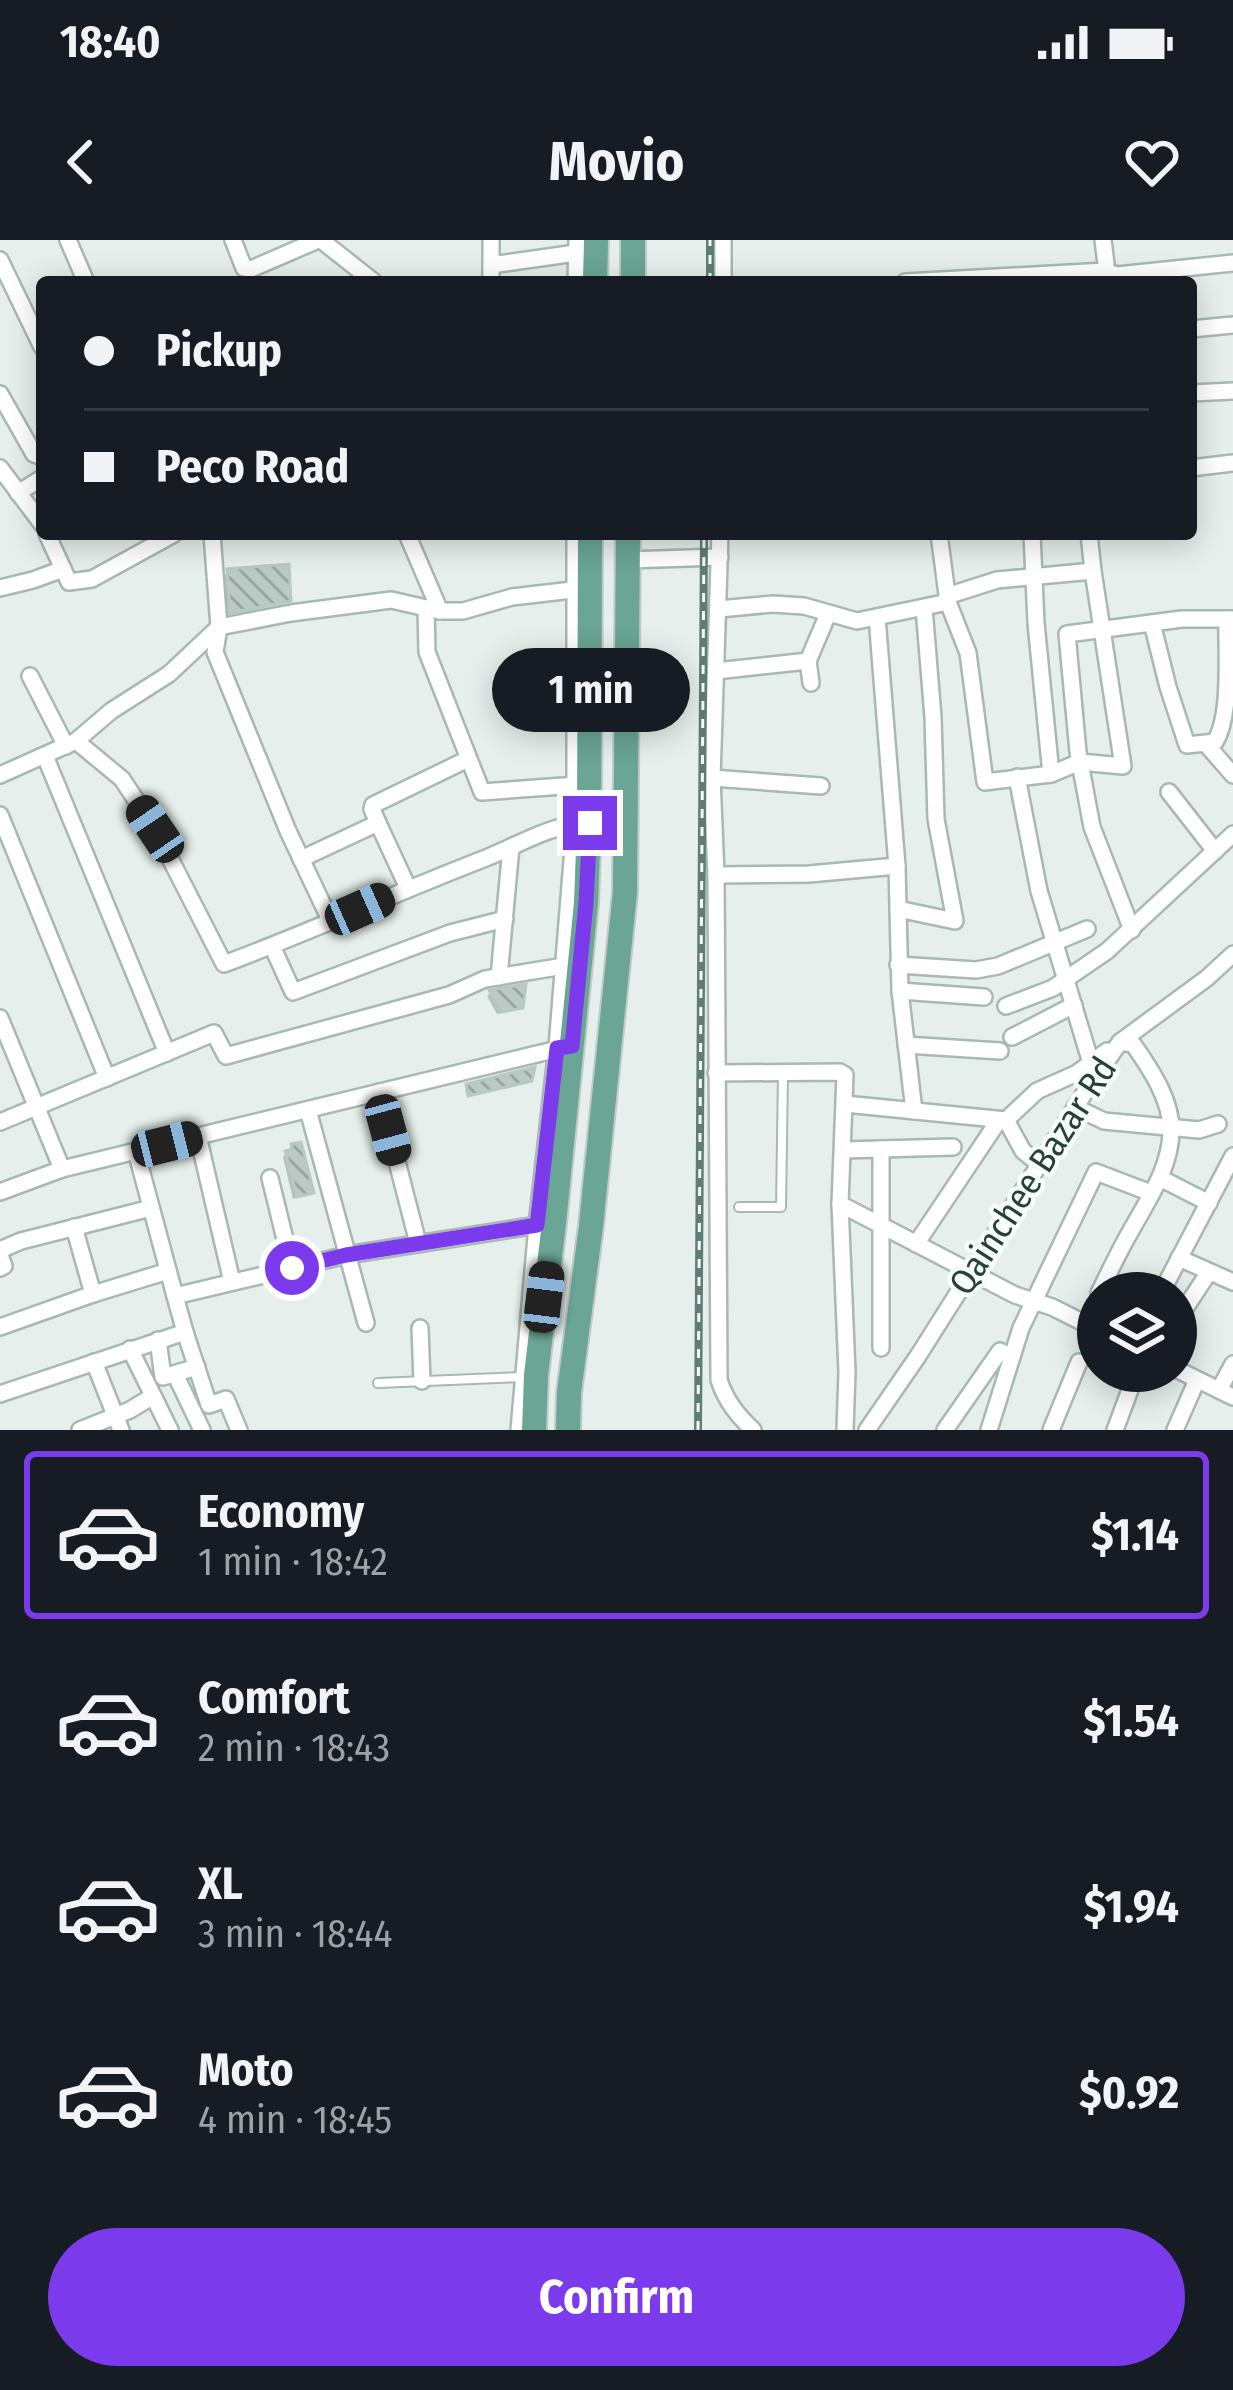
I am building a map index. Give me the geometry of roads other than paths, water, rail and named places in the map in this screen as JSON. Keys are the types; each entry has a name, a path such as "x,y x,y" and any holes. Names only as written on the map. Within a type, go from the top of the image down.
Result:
{"main road":[{"path":"633,240 633,276"},
{"path":"583,244 593,276"},
{"path":"534,1430 529,1376 565,1047 583,939 582,589 589,540"},
{"path":"568,1430 622,941 628,540"},
{"path":"583,939 622,941"}],"street":[{"path":"68,240 83,276"},
{"path":"233,240 244,268 320,240 366,276"},
{"path":"491,240 491,274 583,244 577,276"},
{"path":"723,240 723,276"},
{"path":"1103,240 1106,264"},
{"path":"0,260 36,335"},
{"path":"1014,276 1105,271 1117,275 1233,263"},
{"path":"1197,329 1233,326"},
{"path":"1197,393 1233,391"},
{"path":"0,394 36,455"},
{"path":"1197,467 1233,464"},
{"path":"0,468 36,516"},
{"path":"18,494 36,482"},
{"path":"50,540 69,582 92,579 163,540"},
{"path":"212,540 219,627 215,652 331,922"},
{"path":"409,540 433,609 427,652 482,792 577,785"},
{"path":"0,1192 62,1169 565,1047 564,966 582,823 577,785 582,589 576,540"},
{"path":"720,540 712,778 719,1380 724,1396 754,1430"},
{"path":"940,540 947,599 968,653 985,782 1051,774 1080,762 1123,766 1090,540"},
{"path":"1032,540 1051,774"},
{"path":"627,560 719,557"},
{"path":"0,588 63,569"},
{"path":"719,609 804,606 857,621 924,608 997,580 1093,571"},
{"path":"0,775 71,744 111,711 169,674 219,627 391,600 463,611 512,597 582,589"},
{"path":"898,909 955,921 936,819 924,608"},
{"path":"811,683 808,661 828,614"},
{"path":"877,617 897,866 898,965 914,1111"},
{"path":"1132,930 1092,827 1067,634 1182,619 1230,619 1224,712 1215,742 1187,745 1152,623"},
{"path":"716,670 808,661"},
{"path":"30,676 71,744 122,779 224,964 582,823"},
{"path":"1206,744 1233,775"},
{"path":"45,757 166,1053"},
{"path":"408,888 371,809 468,759"},
{"path":"1017,777 1039,891 1091,1063"},
{"path":"712,778 821,786"},
{"path":"1169,792 1215,851"},
{"path":"0,815 107,1078"},
{"path":"301,859 378,823"},
{"path":"1006,1006 1053,988 1132,930 1233,834"},
{"path":"499,977 512,848"},
{"path":"716,874 809,874 897,866"},
{"path":"272,946 293,992 450,933 505,920"},
{"path":"898,965 976,970 998,966 1088,929"},
{"name":"Qainchee Bazar Rd","path":"867,1430 1120,1042 1233,954"},
{"path":"0,1122 214,1033 226,1056 449,995 485,979 564,966"},
{"path":"900,991 984,997"},
{"path":"1012,1036 1075,1005"},
{"path":"0,1018 62,1169"},
{"path":"916,1244 1002,1120 1037,1091 1077,1073 1120,1042 1132,1044 1152,1073 1171,1127 1169,1156 1111,1272"},
{"path":"906,1045 1000,1051"},
{"path":"716,1073 843,1073 840,1204 845,1430"},
{"path":"379,1092 418,1244"},
{"path":"845,1104 1002,1120"},
{"path":"1075,1107 1104,1121 1199,1130 1218,1124"},
{"path":"308,1110 366,1323"},
{"path":"1002,1120 1023,1151 1039,1164"},
{"path":"198,1136 232,1282"},
{"path":"843,1150 953,1147"},
{"path":"881,1149 881,1348"},
{"path":"136,1151 209,1405 226,1399 239,1430"},
{"path":"1171,1272 1233,1156"},
{"path":"989,1430 1034,1301 1096,1172 1209,1203"},
{"path":"270,1178 292,1268"},
{"path":"840,1204 1015,1295 1077,1321"},
{"path":"0,1268 4,1266 0,1253 21,1240 151,1208"},
{"path":"175,1296 346,1255 546,1224"},
{"path":"74,1227 94,1294"},
{"path":"1178,1258 1233,1282"},
{"path":"0,1327 168,1271"},
{"path":"1197,1290 1209,1272"},
{"path":"420,1328 422,1381"},
{"path":"0,1394 185,1331"},
{"path":"158,1340 163,1377 197,1367"},
{"path":"130,1349 170,1430"},
{"path":"945,1430 1000,1351 1011,1357"},
{"path":"94,1362 119,1423"},
{"path":"1197,1379 1226,1393 1233,1364"},
{"path":"1051,1430 1077,1367"},
{"path":"175,1374 202,1430"},
{"path":"520,1430 529,1376"},
{"path":"1115,1430 1129,1392"},
{"path":"1174,1430 1191,1392"},
{"path":"80,1430 119,1423 153,1396"}],"lane":[{"path":"740,1207 781,1207 783,1072"},
{"path":"378,1383 529,1376"}],"railway":[{"path":"710,240 710,276"},
{"path":"698,1430 704,540"}]}
